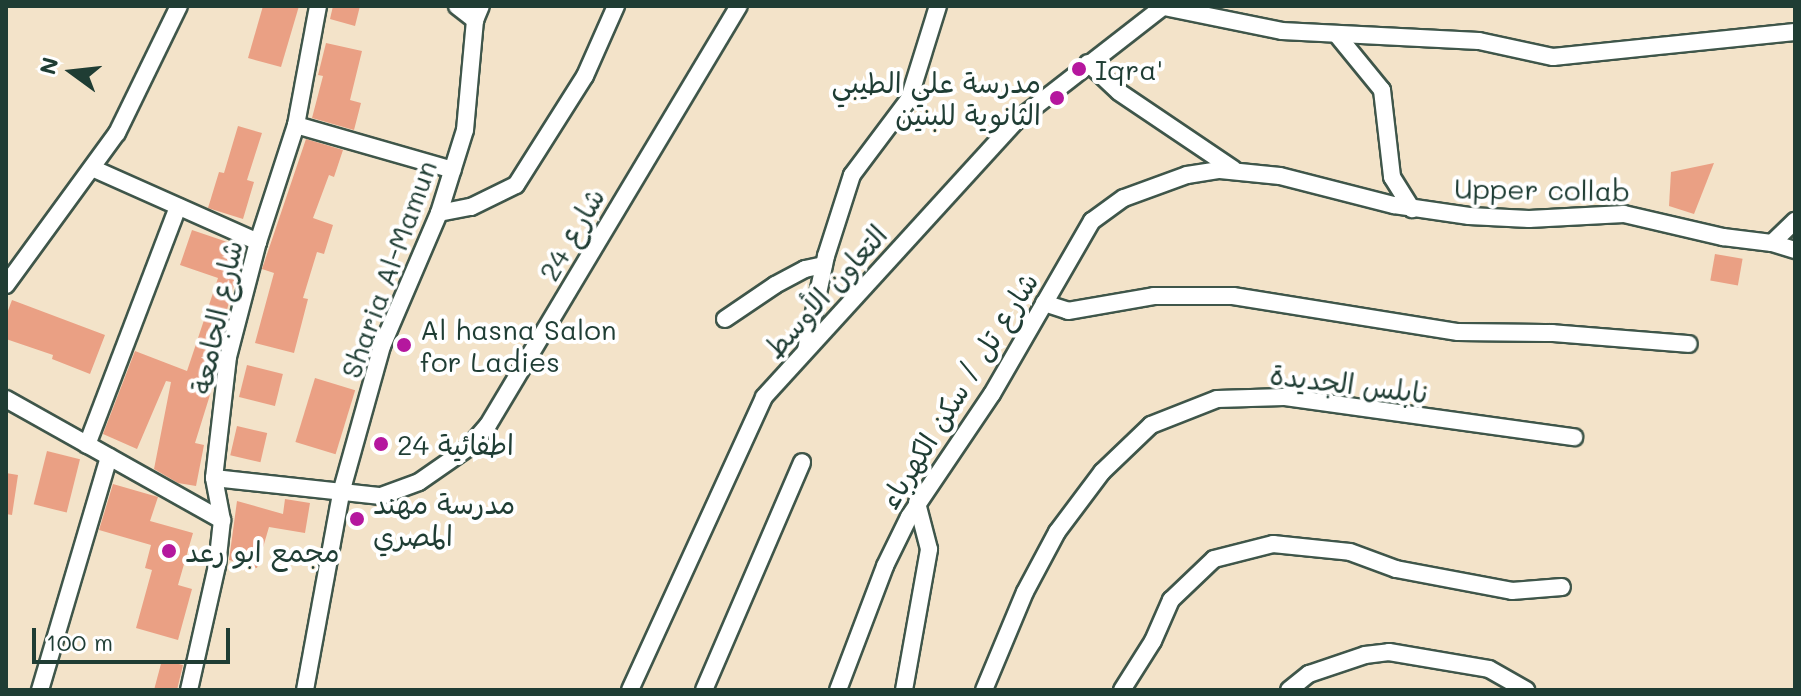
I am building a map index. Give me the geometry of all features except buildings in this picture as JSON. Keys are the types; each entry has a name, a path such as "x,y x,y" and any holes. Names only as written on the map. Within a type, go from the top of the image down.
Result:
{"street":[{"path":"6,285 117,133 179,6"},
{"name":"شارع الجامعة","path":"189,690 212,596 222,520 214,478 228,357 258,242 296,125 318,6"},
{"path":"457,6 478,13"},
{"path":"439,213 471,207 516,185 585,76 616,6"},
{"name":"شارع 24","path":"214,478 381,496 419,482 468,448 488,425 739,6"},
{"path":"806,351 824,265 854,169 903,110 914,88 938,6"},
{"name":"التعاون الأوسط","path":"630,690 764,397 1015,122 1164,6 1282,31 1479,41 1553,57 1795,32"},
{"name":"Sharia Al-Mamun","path":"305,690 341,493 382,346 439,213 465,130 478,13"},
{"path":"1337,35 1382,90 1392,177 1412,209"},
{"path":"1088,63 1119,92 1234,170"},
{"path":"296,125 453,170"},
{"path":"92,168 258,242"},
{"name":"شارع تل / سكن الكهرباء","path":"838,690 885,566 917,503 979,415 1081,237 1106,207 1141,190 1209,170 1234,170"},
{"name":"Upper collab","path":"1234,170 1295,180 1412,209 1510,219 1624,214 1795,250"},
{"path":"87,445 178,207"},
{"path":"1772,243 1795,221"},
{"path":"725,319 775,285 805,269 824,265"},
{"path":"1044,303 1068,311 1154,296 1233,296 1458,332 1552,333 1689,344"},
{"name":"نابلس الجديدة","path":"984,690 1025,592 1057,532 1102,472 1151,425 1217,399 1284,397 1574,437"},
{"path":"6,399 222,520"},
{"path":"40,690 109,457"},
{"path":"704,690 802,462"},
{"path":"904,690 929,549 917,503"},
{"path":"1122,690 1153,641 1171,600 1214,559 1273,544 1350,552 1396,569 1512,591 1562,587"},
{"path":"1289,690 1309,674 1365,655 1389,652 1489,669 1526,690"}],"path":[{"path":"1402,690 1409,690"}],"place":[{"name":"Iqra'","path":"1079,69"},
{"name":"مدرسة علي الطيبي الثانوية للبنين","path":"1057,98"},
{"name":"Al hasna Salon for Ladies","path":"404,345"},
{"name":"اطفائية 24","path":"381,444"},
{"name":"مدرسة مهند المصري","path":"357,519"},
{"name":"مجمع ابو رعد","path":"169,551"}]}
